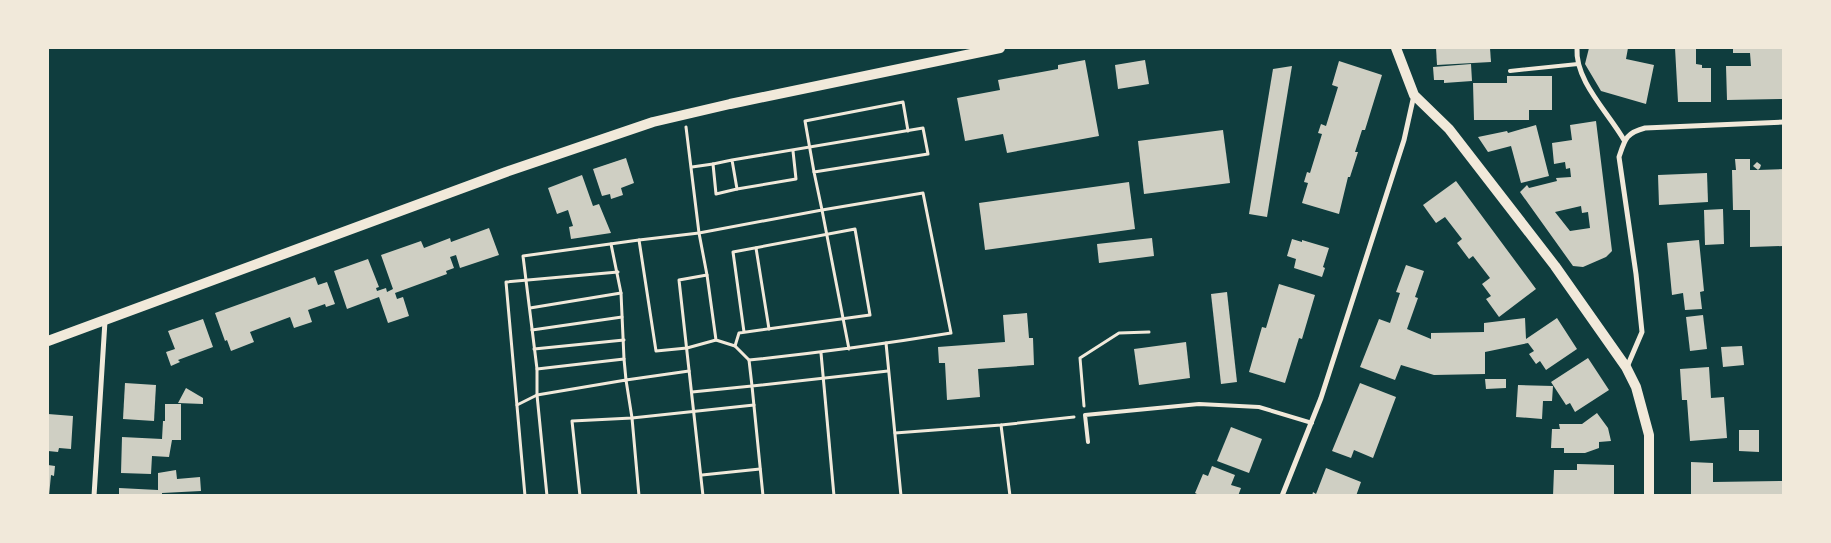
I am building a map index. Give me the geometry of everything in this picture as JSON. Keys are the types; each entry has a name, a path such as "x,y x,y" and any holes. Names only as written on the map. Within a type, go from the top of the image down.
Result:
{"main road":[{"path":"48,341 506,172 653,122 1000,48"},
{"path":"1396,48 1414,95 1449,129 1555,266 1626,367 1636,387 1649,435 1649,496"}],"street":[{"path":"1577,48 1576,58 1582,77 1624,140"},
{"path":"1282,496 1312,423 1404,140 1414,95"},
{"path":"1626,367 1642,332 1636,274 1619,157 1624,140 1632,131 1645,128 1784,122"},
{"path":"94,496 105,321"}],"lane":[{"path":"1510,71 1578,64"},
{"path":"1088,442 1085,416 1199,404 1259,407 1312,423"}],"path":[{"path":"850,349 805,121 903,102 908,131"},
{"path":"684,114 699,233 716,340"},
{"path":"692,167 923,128 928,154 814,172"},
{"path":"713,164 716,194 796,179 793,151"},
{"path":"732,160 737,189"},
{"path":"547,496 537,395 537,369 523,256 699,233 923,193 951,334 821,353 749,360"},
{"path":"735,346 739,333 870,315 855,229 732,252 744,332"},
{"path":"639,240 656,351 687,348 716,340 735,346 749,360 763,496"},
{"path":"611,244 621,292 624,359 632,418 639,496"},
{"path":"756,248 769,329"},
{"path":"524,496 506,282 618,272"},
{"path":"703,496 679,280 707,275"},
{"path":"530,308 621,292"},
{"path":"532,330 622,317"},
{"path":"895,433 1085,416 1080,358 1119,333 1149,332"},
{"path":"534,349 624,340"},
{"path":"886,343 901,496"},
{"path":"821,353 834,496"},
{"path":"537,369 624,359"},
{"path":"517,404 537,395 690,371"},
{"path":"692,392 888,371"},
{"path":"580,496 572,421 632,418 754,405"},
{"path":"1001,425 1010,496"},
{"path":"702,475 760,468"}],"building":[{"path":"1436,48 1490,48 1491,62 1437,65"},
{"path":"1589,48 1628,48 1626,59 1654,65 1646,104 1601,91 1585,64"},
{"path":"1675,48 1696,48 1696,64 1702,65 1702,68 1711,68 1711,102 1678,102"},
{"path":"1733,48 1784,48 1784,99 1727,100 1726,66 1751,66 1750,53 1733,53"},
{"path":"1085,60 1099,136 1007,153 1003,134 965,141 957,98 1000,90 998,80 1058,69 1058,65"},
{"path":"1145,60 1149,84 1118,89 1115,65"},
{"path":"1339,61 1382,75 1365,130 1362,130 1355,152 1358,152 1350,177 1348,177 1339,214 1302,203 1308,183 1304,182 1307,172 1310,173 1322,134 1318,133 1321,124 1326,126 1338,87 1332,85"},
{"path":"1471,64 1472,81 1444,83 1444,80 1434,80 1433,67"},
{"path":"1292,66 1267,217 1249,214 1273,69"},
{"path":"1507,76 1552,76 1552,110 1529,110 1529,120 1474,120 1473,83 1507,83"},
{"path":"1596,121 1612,251 1606,257 1583,267 1573,266 1520,192 1527,185 1529,188 1557,181 1556,178 1571,177 1570,168 1566,169 1565,162 1554,164 1552,143 1572,140 1570,125","holes":["1581,206 1582,213 1588,212 1590,228 1570,231 1555,212"]},
{"path":"1536,125 1549,176 1521,183 1511,146 1488,152 1478,137 1507,131 1508,133"},
{"path":"1223,130 1230,183 1144,194 1138,141"},
{"path":"626,158 634,183 621,188 623,195 611,199 610,194 602,196 593,169"},
{"path":"1735,159 1750,159 1750,170 1784,169 1783,246 1750,247 1750,210 1733,210 1732,170 1736,170"},
{"path":"1757,162 1761,165 1758,170 1753,166"},
{"path":"1707,173 1708,202 1659,205 1658,175"},
{"path":"582,175 593,206 599,204 611,233 571,239 569,227 573,226 568,210 557,214 548,188"},
{"path":"1456,181 1536,289 1499,317 1486,299 1491,296 1482,284 1490,278 1473,256 1469,259 1457,243 1462,239 1445,217 1436,223 1423,205"},
{"path":"1129,182 1135,229 985,250 979,203"},
{"path":"1723,209 1724,244 1705,245 1704,210"},
{"path":"489,228 499,255 460,268 456,255 450,257 454,268 446,271 447,274 395,293 397,299 403,297 409,316 388,323 379,297 347,309 334,271 368,259 379,287 376,288 377,291 386,288 387,292 393,289 381,255 421,241 424,248 450,238 451,242"},
{"path":"1152,238 1154,256 1099,263 1097,244"},
{"path":"1292,239 1329,248 1322,277 1294,268 1296,259 1287,256"},
{"path":"1699,240 1704,291 1700,292 1702,309 1685,310 1683,293 1672,295 1667,243"},
{"path":"1406,265 1424,271 1415,297 1418,298 1407,329 1431,339 1431,333 1484,332 1484,323 1525,318 1526,339 1557,318 1577,349 1546,370 1540,361 1536,364 1529,354 1534,351 1528,343 1485,352 1485,374 1434,375 1401,365 1395,380 1360,367 1379,319 1390,323 1400,293 1396,292"},
{"path":"315,277 318,285 327,282 335,304 326,307 325,304 308,310 312,322 294,328 290,317 250,332 254,342 231,351 227,340 225,341 215,313"},
{"path":"1279,284 1315,295 1302,339 1299,338 1285,383 1249,372 1262,327 1266,328"},
{"path":"1227,292 1237,382 1221,384 1211,294"},
{"path":"1027,313 1029,338 1033,338 1034,365 978,369 980,397 947,400 945,363 939,363 938,347 1005,342 1003,315"},
{"path":"1703,315 1707,349 1690,351 1686,317"},
{"path":"203,319 213,347 178,360 180,362 171,366 166,352 175,349 168,331"},
{"path":"1186,342 1190,378 1139,385 1134,349"},
{"path":"1742,346 1744,365 1723,367 1721,347"},
{"path":"1588,358 1609,390 1575,412 1570,403 1566,405 1551,382"},
{"path":"1709,367 1711,398 1724,397 1727,438 1690,441 1687,400 1682,400 1680,369"},
{"path":"1485,379 1506,379 1506,388 1486,389"},
{"path":"125,383 156,385 154,421 123,419"},
{"path":"1360,383 1396,397 1373,458 1354,450 1351,458 1332,451"},
{"path":"1518,385 1553,386 1552,401 1543,401 1542,419 1516,417"},
{"path":"186,388 203,398 203,404 178,403"},
{"path":"165,404 181,404 181,440 172,440 169,457 152,456 151,474 121,473 122,437 162,439"},
{"path":"1597,413 1608,428 1611,441 1599,442 1599,448 1585,453 1564,453 1564,448 1551,448 1552,429 1560,429 1559,424 1582,424"},
{"path":"48,414 73,416 71,449 59,448 58,452 48,451"},
{"path":"1231,427 1262,439 1249,473 1217,461"},
{"path":"1739,430 1759,430 1759,452 1739,451"},
{"path":"1691,462 1713,463 1713,482 1784,481 1784,496 1691,496"},
{"path":"1577,464 1614,465 1614,496 1553,496 1554,470 1577,470"},
{"path":"48,465 55,466 54,476 51,475 49,496 48,496"},
{"path":"1212,466 1235,475 1231,485 1241,488 1238,496 1201,496 1195,493 1203,474 1208,476"},
{"path":"1326,468 1361,482 1356,496 1312,496 1313,492 1316,494"},
{"path":"176,470 177,479 200,477 201,491 162,493 162,496 119,496 119,488 158,490 158,473"}]}
